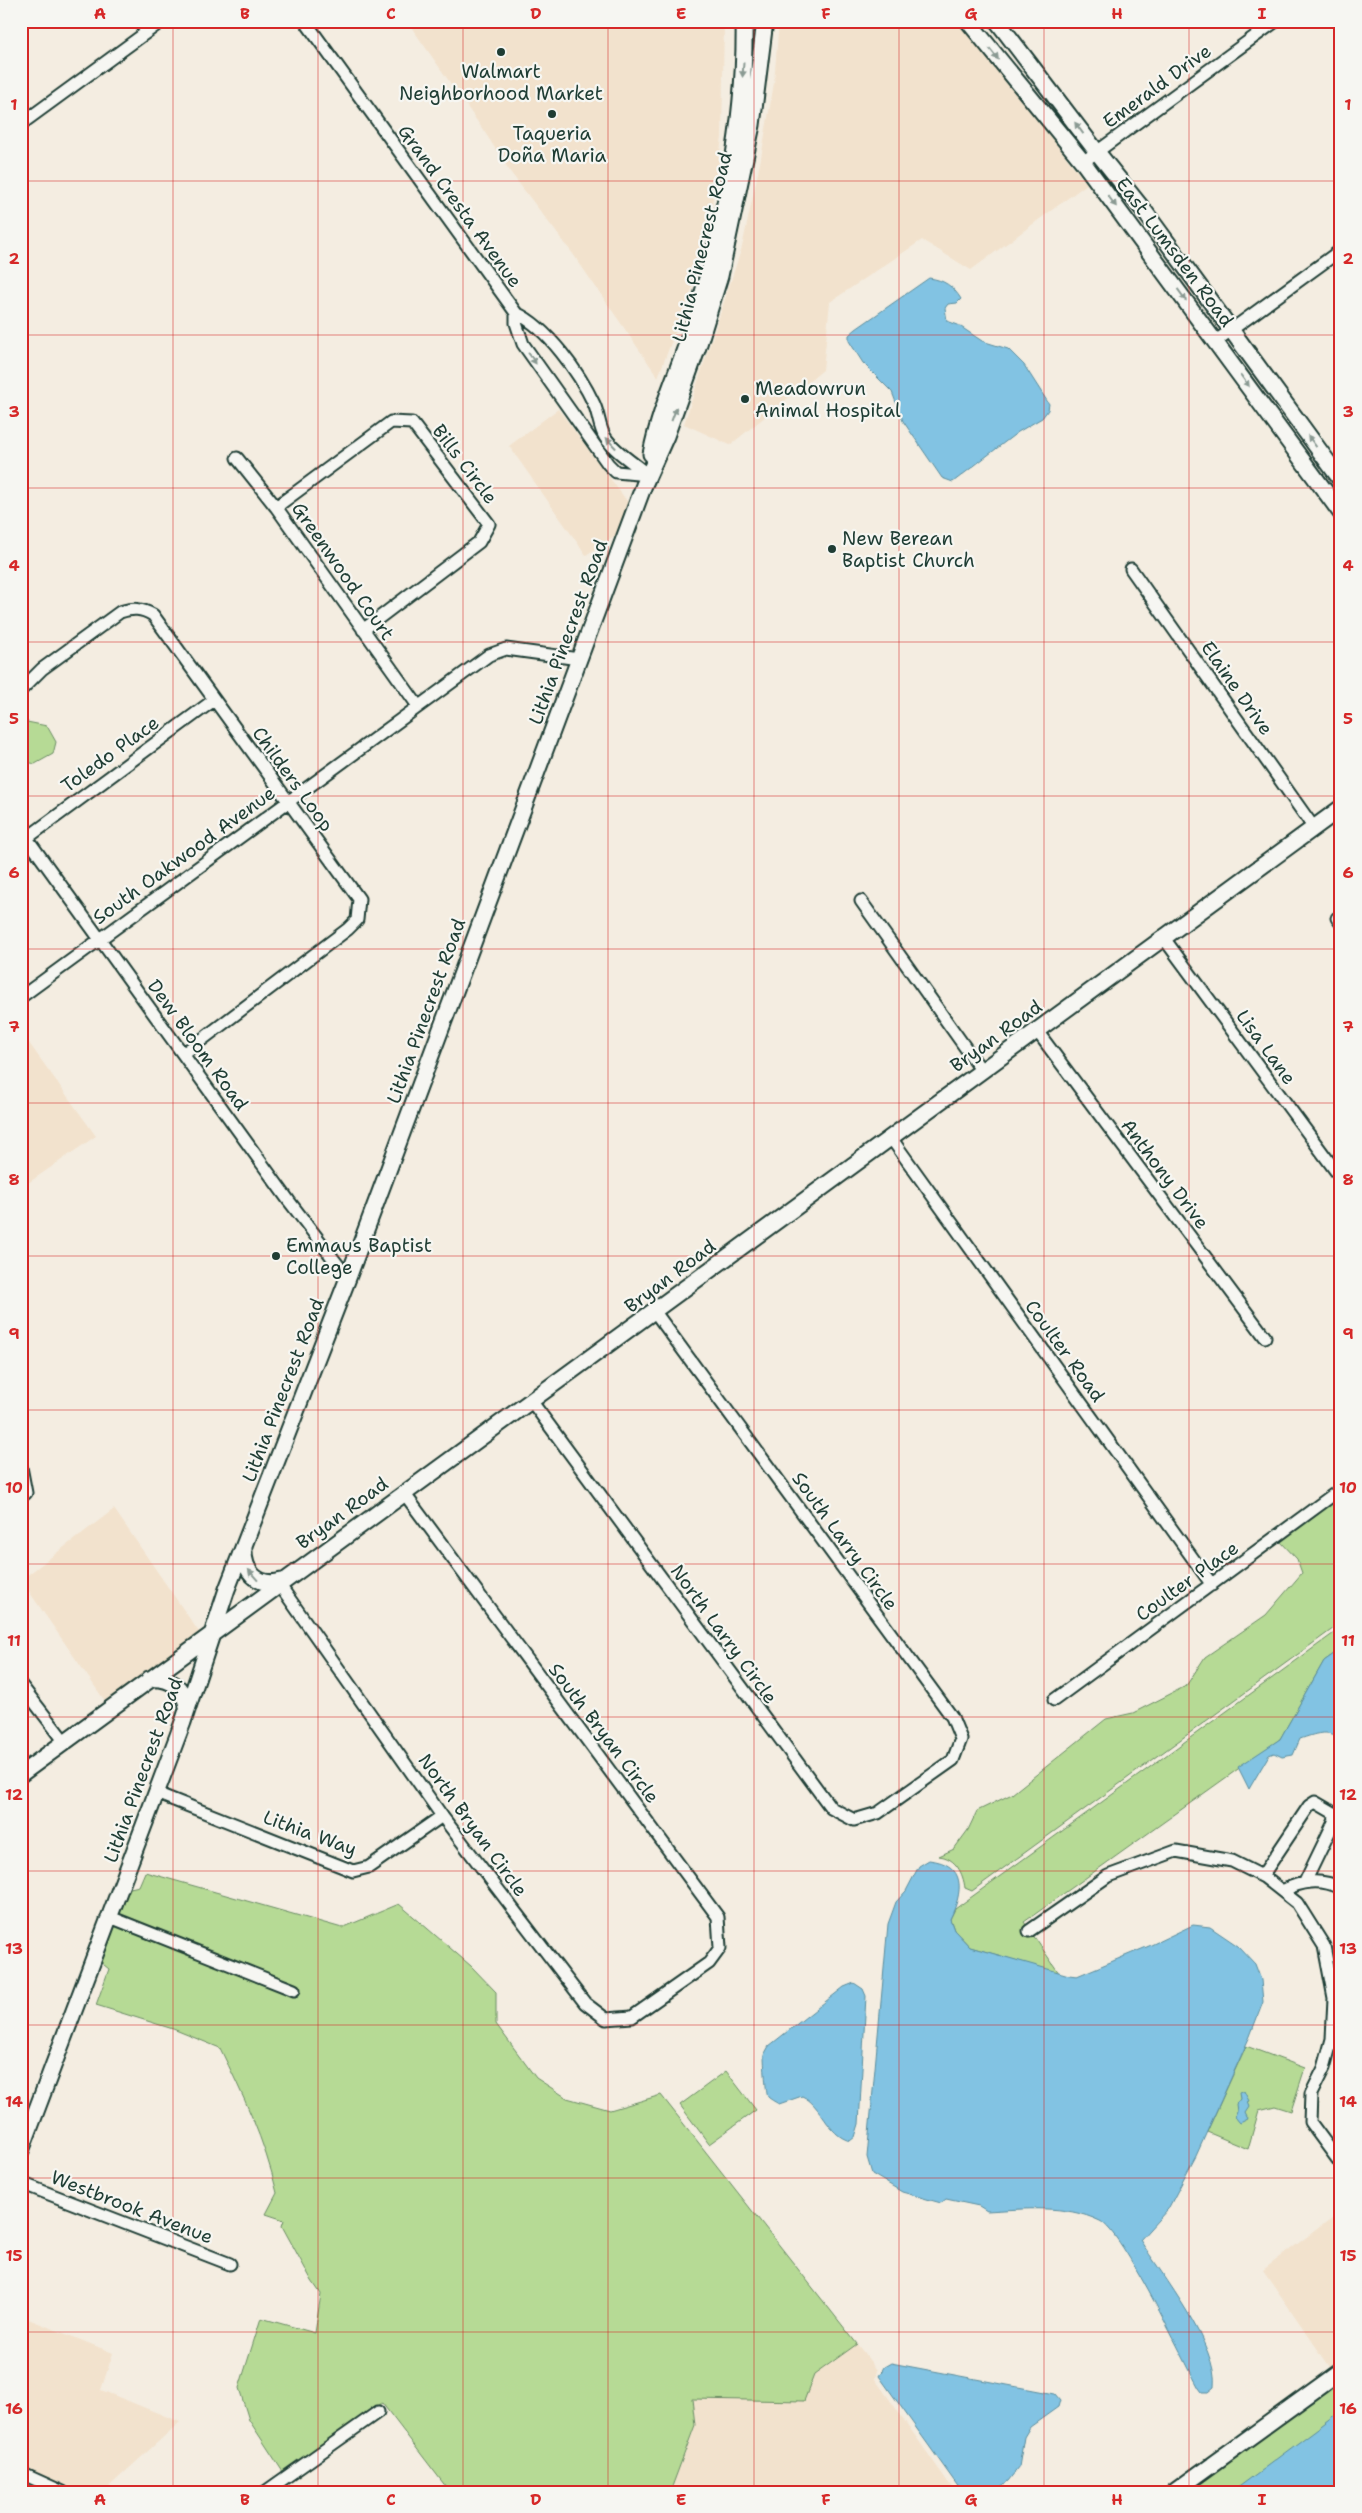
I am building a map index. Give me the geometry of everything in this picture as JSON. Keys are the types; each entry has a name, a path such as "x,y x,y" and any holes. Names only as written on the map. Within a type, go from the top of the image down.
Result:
{"main road":[{"name":"Lithia Pinecrest Road","path":"648,475 655,432 694,322 720,232 742,96 744,21"},
{"name":"Lithia Pinecrest Road","path":"21,2151 156,1793 244,1544 348,1278 648,475 666,436 698,347 720,276 748,146 765,21"},
{"name":"East Lumsden Road","path":"968,21 1083,162 1341,513"},
{"path":"980,21 988,28 1009,37"},
{"name":"East Lumsden Road","path":"998,21 1096,152 1145,212 1341,480"},
{"path":"694,322 692,336 698,347"},
{"name":"Bryan Road","path":"21,1774 281,1582 655,1312 1341,808"},
{"path":"244,1544 245,1561 254,1578 267,1583 281,1582"},
{"path":"149,1679 163,1678 176,1685 183,1693 187,1706"},
{"path":"1174,2492 1341,2370"}],"street":[{"path":"139,21 147,32"},
{"path":"21,124 162,21"},
{"name":"Grand Cresta Avenue","path":"305,21 516,313 525,317 551,339 586,389 595,406 603,432 609,442 648,475"},
{"name":"Emerald Drive","path":"1083,162 1276,21"},
{"path":"1216,341 1341,250"},
{"name":"Grand Cresta Avenue","path":"516,313 516,323 522,344 608,464 616,472 648,475"},
{"name":"Bills Circle","path":"276,508 391,422 412,423 489,524 479,542 363,630"},
{"name":"Greenwood Court","path":"237,458 276,508 418,706"},
{"name":"Elaine Drive","path":"1131,569 1314,828"},
{"name":"Childers Loop","path":"21,690 42,669 120,612 136,609 153,616 359,900 357,920 348,929 183,1054"},
{"name":"South Oakwood Avenue","path":"21,997 489,655 506,649 579,659"},
{"name":"Toledo Place","path":"24,834 214,700"},
{"name":"Dew Bloom Road","path":"24,834 289,1201 348,1278"},
{"path":"861,901 982,1072"},
{"name":"Lisa Lane","path":"1163,937 1341,1178"},
{"name":"Anthony Drive","path":"1037,1031 1265,1337"},
{"name":"Coulter Road","path":"891,1138 1212,1585"},
{"name":"South Larry Circle","path":"655,1312 952,1717 961,1739 953,1760 915,1787"},
{"name":"North Larry Circle","path":"532,1402 830,1808 854,1820 878,1813 915,1787"},
{"path":"21,1467 26,1493 21,1497"},
{"name":"Coulter Place","path":"1054,1700 1341,1489"},
{"name":"South Bryan Circle","path":"404,1493 718,1917 720,1948 709,1963 670,1990"},
{"name":"North Bryan Circle","path":"281,1582 442,1816 585,2003 606,2018 632,2017 670,1990"},
{"path":"21,1685 65,1742"},
{"name":"Lithia Way","path":"156,1793 353,1871 369,1867 442,1816"},
{"path":"1262,1876 1309,1806 1316,1802 1334,1813 1335,1820 1304,1882"},
{"path":"1029,1931 1108,1876 1176,1851 1232,1861 1262,1876 1296,1903 1324,1946 1334,1998 1332,2039 1324,2068 1311,2094 1310,2122 1341,2164"},
{"path":"1282,1891 1297,1883 1322,1881 1341,1888"},
{"path":"110,1917 294,1990"},
{"path":"1332,2039 1341,2030"},
{"name":"Westbrook Avenue","path":"21,2184 230,2264"},
{"path":"265,2492 378,2412"},
{"path":"21,2473 63,2492"}],"shaded area":[{"path":"407,21 724,21 722,137 715,190 693,286 658,377 573,254 511,173"},
{"path":"779,21 961,21 1087,184 971,270 922,240 830,302 823,370 730,445 684,424 742,247 760,163 774,83"},
{"path":"558,409 630,505 620,532 586,555 509,446"},
{"path":"21,1032 96,1136 21,1188"},
{"path":"114,1509 201,1635 147,1674 143,1674 143,1677 107,1704 21,1580"},
{"path":"1341,2211 1341,2363 1332,2370 1263,2270"},
{"path":"21,2316 113,2353 101,2390 180,2422 103,2492 78,2492 21,2466"},
{"path":"857,2344 877,2370 875,2379 955,2492 670,2492 695,2425 692,2399 803,2401 814,2375"},
{"path":"21,2480 31,2484 48,2492 21,2492"}],"green space":[{"path":"27,722 47,726 56,742 53,754 35,764 24,761 20,752 21,741"},
{"path":"1330,1503 1336,1506 1341,1515 1341,1623 972,1891 965,1888 958,1867 945,1857 939,1856 954,1849 968,1830 977,1811 1012,1794 1106,1719 1133,1713 1186,1686 1205,1657 1266,1615 1302,1573 1297,1559 1280,1541"},
{"path":"1341,1628 1341,1649 1324,1661 1280,1739 1024,1922 1059,1973 970,1947 954,1930 950,1919 955,1909"},
{"path":"145,1872 342,1928 399,1904 471,1966 496,1992 496,2024 536,2078 567,2098 610,2110 661,2095 857,2344 814,2375 804,2401 692,2399 695,2425 670,2492 450,2492 382,2403 283,2472 249,2420 239,2388 261,2318 315,2333 321,2294 282,2226 284,2220 266,2214 277,2193 253,2119 220,2048 173,2029 96,2005 109,1969 99,1961 126,1889 139,1886"},
{"path":"1246,2046 1305,2068 1291,2111 1275,2106 1259,2110 1248,2149 1207,2132"},
{"path":"726,2071 756,2110 709,2144 680,2105"},
{"path":"1341,2369 1341,2492 1173,2492"}],"water":[{"path":"929,278 948,284 961,299 957,303 948,304 945,308 947,321 958,325 982,341 1008,349 1024,365 1049,404 1048,410 1042,418 1018,432 953,482 942,478 903,421 892,392 863,363 849,341 849,335 856,329"},
{"path":"1341,1649 1341,1738 1326,1733 1316,1734 1300,1739 1293,1755 1282,1757 1274,1753 1269,1755 1249,1789 1238,1767 1280,1739 1324,1661"},
{"path":"929,1860 950,1867 956,1873 959,1881 958,1899 950,1919 954,1930 970,1947 1077,1976 1149,1946 1193,1925 1210,1927 1238,1946 1255,1964 1261,1980 1263,2002 1250,2036 1196,2156 1168,2209 1140,2240 1187,2312 1208,2352 1213,2371 1214,2387 1208,2392 1202,2392 1199,2388 1137,2271 1110,2230 1100,2221 1073,2212 1059,2210 987,2211 979,2206 946,2199 941,2203 902,2192 872,2174 867,2157 888,1924 896,1902 906,1891 919,1866"},
{"path":"854,1983 863,1989 866,1996 859,2124 855,2137 850,2141 836,2133 815,2106 802,2096 779,2104 768,2097 764,2055 769,2046 844,1987"},
{"path":"1244,2091 1249,2101 1247,2102 1249,2107 1245,2113 1248,2119 1240,2123 1235,2117 1237,2112 1236,2104 1240,2099 1239,2093"},
{"path":"891,2363 1055,2394 1060,2400 1058,2407 1030,2427 1024,2437 1019,2467 1008,2481 994,2492 962,2492 879,2376 884,2367"},
{"path":"1341,2411 1341,2492 1232,2492"}],"place":[{"name":"Walmart Neighborhood Market","path":"501,52"},
{"name":"Taqueria Doña Maria","path":"552,114"},
{"name":"Meadowrun Animal Hospital","path":"745,399"},
{"name":"New Berean Baptist Church","path":"832,549"},
{"name":"Emmaus Baptist College","path":"276,1256"}]}
